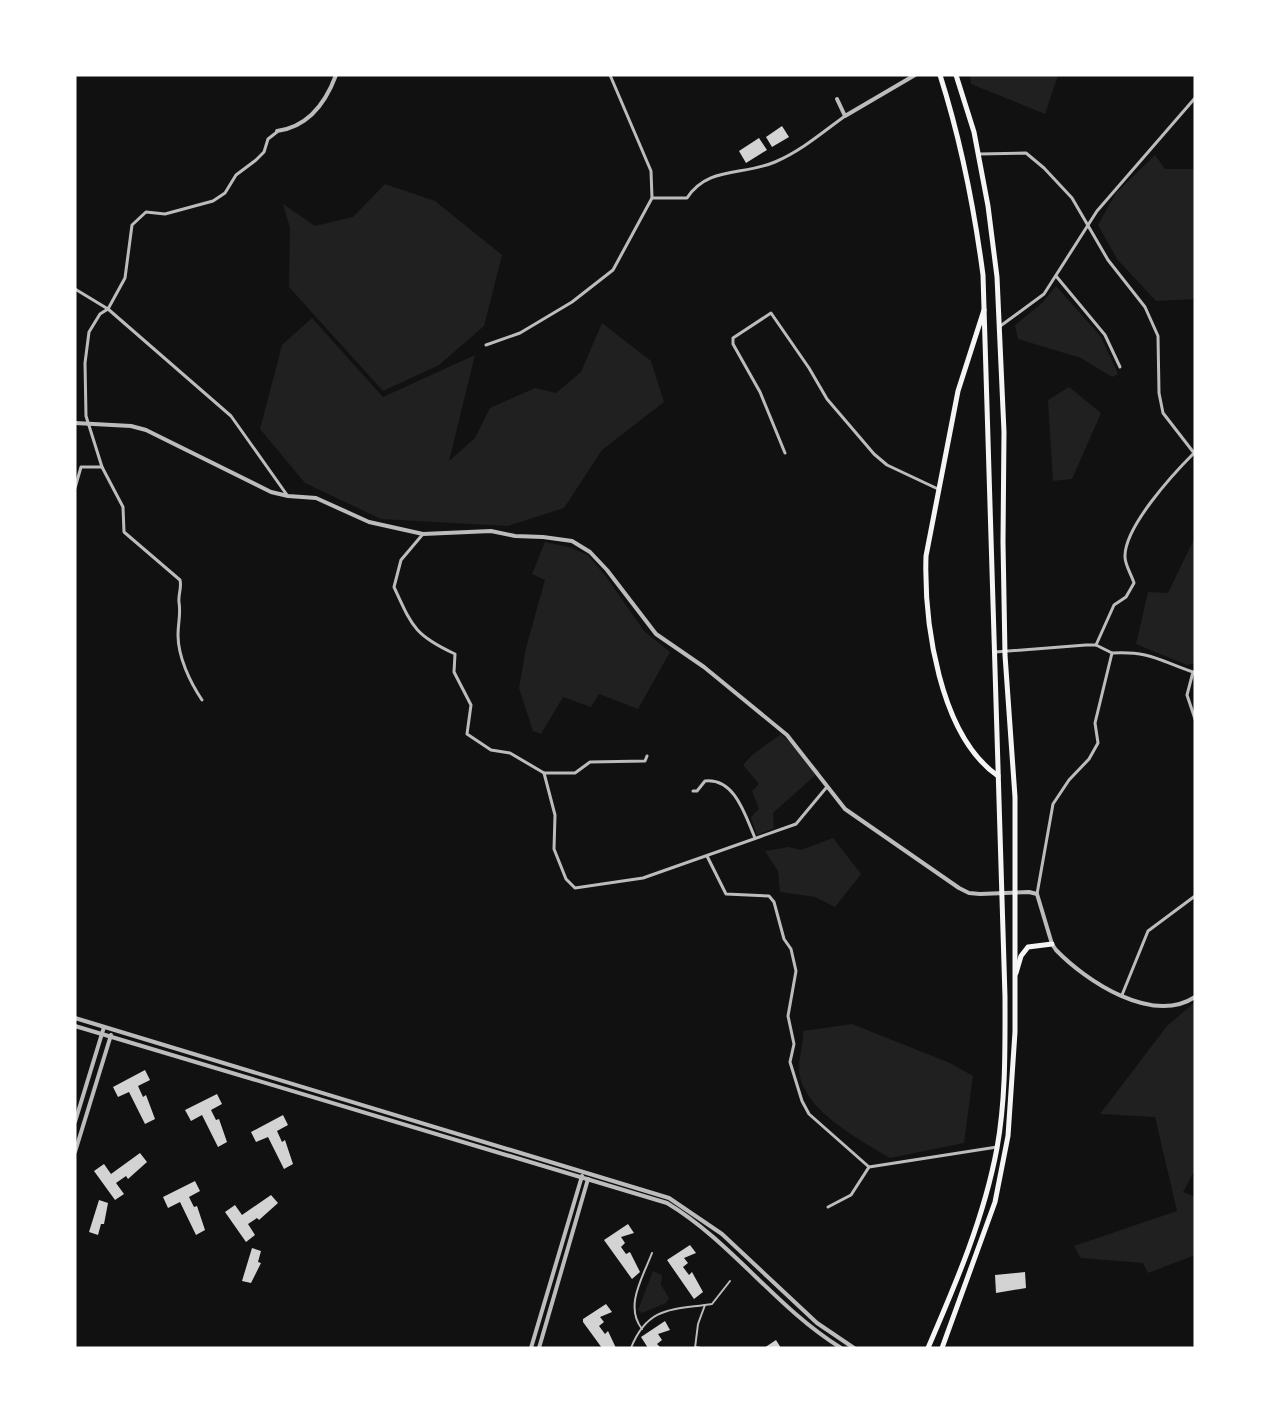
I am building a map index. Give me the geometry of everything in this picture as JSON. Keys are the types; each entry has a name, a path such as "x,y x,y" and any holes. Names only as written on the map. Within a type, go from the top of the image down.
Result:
{"main road":[{"path":"928,1348 974,1237 997,1147 1005,1064 985,306 972,196 956,124 940,75"},
{"path":"942,1348 994,1202 1008,1136 1012,1096 1015,975 1013,892 1015,797 1005,651 1004,432 999,327 991,229 979,154 956,75"},
{"path":"985,306 958,391 927,556 931,647 942,683 960,729 978,757 998,776"},
{"path":"1015,975 1021,956 1028,947 1052,944"}],"street":[{"path":"202,700 192,686 180,650 178,634 182,610 179,601 182,587 180,580 124,532 123,507 102,467 88,423 85,363 89,332 100,314 108,309 125,278 130,230 139,216 146,212 165,214 213,201 225,193 236,175 264,152 268,139 277,131 289,130 312,116 324,101 336,75"},
{"path":"486,345 520,333 572,302 613,270 652,198 651,171 610,75"},
{"path":"652,198 687,198 696,184 709,176 732,174 773,163 794,153 845,116 915,75"},
{"path":"999,327 1044,294 1089,226 1096,210 1195,98"},
{"path":"837,99 845,116"},
{"path":"979,154 1026,153 1044,168 1072,198 1108,260 1145,308 1158,336 1159,393 1163,413 1195,454 1168,479 1129,539 1125,558 1134,583 1126,597 1114,605 1096,645"},
{"path":"1056,276 1105,334 1120,367"},
{"path":"75,289 108,309 231,416 288,496"},
{"path":"785,453 760,392 733,344 734,338 771,313 810,368 827,399 874,454 887,465 938,489"},
{"path":"75,423 131,426 146,430 271,492 316,498 369,522 423,534 491,531 515,537 543,537 572,541 590,552 656,634 704,667 787,735 826,788 845,809 959,888 980,894 1013,892 1037,894"},
{"path":"75,488 81,467 102,467"},
{"path":"423,534 401,560 394,587 413,629 426,640 455,654 454,672 471,705 467,734 491,750 510,753 544,773 575,773 590,762 637,762 645,761 647,756"},
{"path":"994,652 1096,645 1112,653 1136,652 1154,655 1192,672 1187,695 1195,719"},
{"path":"1112,653 1095,723 1098,743 1089,759 1053,804 1037,894 1052,944 1074,966 1122,995 1146,1005 1163,1007 1195,997"},
{"path":"544,773 555,815 554,849 566,879 575,888 642,878 796,824 826,788"},
{"path":"693,791 697,791 705,781 717,780 726,785 740,804 755,838"},
{"path":"707,856 726,894 769,896 774,903 796,971 788,1016 794,1044 790,1062 792,1072 808,1114 869,1167"},
{"path":"1122,995 1148,930 1195,896"},
{"path":"75,1018 582,1175"},
{"path":"75,1026 582,1175 669,1198 722,1234 817,1323 855,1348"},
{"path":"75,1122 104,1027"},
{"path":"75,1152 113,1030"},
{"path":"828,1207 851,1195 869,1167 997,1147"},
{"path":"531,1348 582,1175"},
{"path":"589,1177 667,1203 718,1241 811,1327 841,1348"},
{"path":"539,1348 589,1177"},
{"path":"642,1329 634,1317 634,1306 652,1253"},
{"path":"631,1348 642,1329 660,1311 712,1304 730,1281"},
{"path":"701,1348 695,1347 698,1324 705,1305"}],"shaded area":[{"path":"970,75 1058,75 1045,114 971,84"},
{"path":"1155,155 1165,169 1195,169 1195,299 1156,301 1117,259 1098,225 1116,193"},
{"path":"385,184 435,201 502,255 484,326 439,365 383,391 289,287 290,228 283,204 315,226 353,217"},
{"path":"1056,286 1101,337 1118,374 1112,377 1081,358 1018,339 1015,325 1042,303"},
{"path":"312,318 383,397 475,355 449,461 475,438 490,408 535,388 556,393 581,372 602,323 651,361 664,402 602,450 564,508 508,526 381,519 305,483 260,429 282,345"},
{"path":"1069,387 1101,413 1072,479 1053,481 1048,400"},
{"path":"1195,537 1195,663 1187,665 1136,644 1148,592 1168,593"},
{"path":"545,542 569,547 588,555 644,631 670,652 638,709 599,694 591,707 563,697 541,734 533,731 519,688 526,648 545,580 532,574"},
{"path":"781,734 820,771 773,813 774,828 757,835 751,817 759,809 752,791 759,784 743,765 752,755"},
{"path":"833,838 861,874 835,907 815,897 780,892 778,871 765,851 789,847 801,850"},
{"path":"1195,1002 1195,1170 1183,1192 1195,1197 1195,1255 1148,1273 1143,1263 1081,1258 1074,1246 1177,1211 1155,1117 1100,1114 1167,1026"},
{"path":"852,1024 950,1063 973,1076 964,1143 890,1158 848,1132 820,1109 802,1083 799,1068 803,1031"},
{"path":"653,1271 662,1275 661,1285 669,1298 666,1303 642,1313 638,1310"}],"building":[{"path":"782,126 789,137 772,147 766,137"},
{"path":"759,138 767,150 746,163 739,151"},
{"path":"145,1070 150,1080 138,1086 143,1097 146,1095 155,1119 145,1124 129,1092 118,1097 113,1087"},
{"path":"217,1094 222,1104 211,1110 216,1120 219,1119 227,1142 218,1147 202,1115 191,1121 185,1110"},
{"path":"283,1115 288,1125 277,1131 282,1142 285,1140 293,1164 284,1169 268,1137 256,1142 251,1132"},
{"path":"140,1153 147,1162 128,1179 126,1176 116,1183 124,1194 115,1200 94,1171 104,1164 111,1174"},
{"path":"195,1181 200,1191 189,1197 194,1207 197,1206 205,1230 196,1235 180,1202 168,1208 163,1197"},
{"path":"271,1195 278,1203 259,1220 257,1218 248,1224 255,1235 246,1242 225,1212 235,1205 242,1215"},
{"path":"99,1200 108,1203 104,1224 101,1224 98,1235 89,1232"},
{"path":"628,1224 634,1233 621,1237 625,1243 621,1247 626,1254 630,1252 640,1272 632,1279 604,1240"},
{"path":"690,1245 696,1253 684,1258 688,1263 683,1267 689,1275 692,1272 703,1292 694,1299 667,1260"},
{"path":"252,1248 261,1251 258,1262 261,1263 251,1283 242,1281"},
{"path":"1025,1272 1026,1288 996,1293 995,1275"},
{"path":"606,1304 612,1312 600,1317 604,1322 599,1326 605,1334 608,1331 616,1348 602,1348 583,1322 583,1319"},
{"path":"665,1321 670,1330 658,1334 662,1340 657,1344 661,1348 648,1348 641,1337"},
{"path":"776,1340 781,1348 764,1348"}]}
